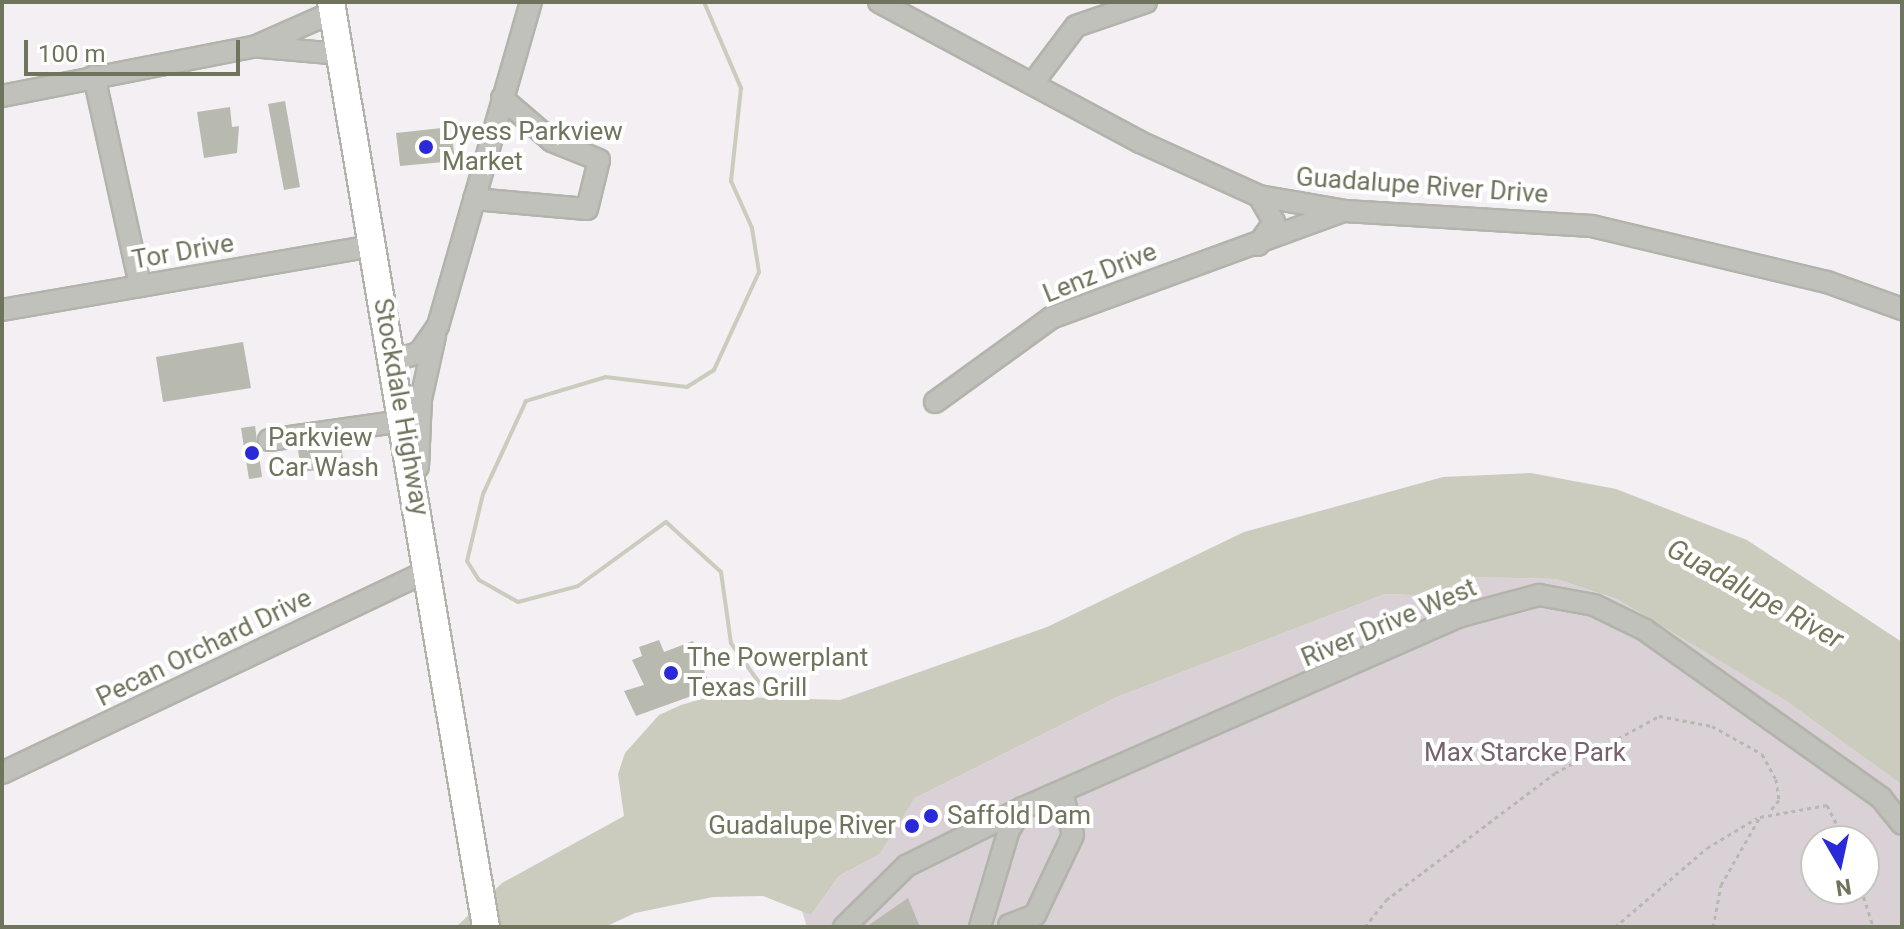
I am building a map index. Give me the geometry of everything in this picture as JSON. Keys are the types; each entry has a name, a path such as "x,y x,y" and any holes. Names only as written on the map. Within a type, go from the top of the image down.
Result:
{"main road":[{"name":"Stockdale Highway","path":"332,7 419,511 486,927"}],"street":[{"path":"419,511 421,399 438,326 531,2"},
{"name":"Guadalupe River Drive","path":"879,2 1259,196 1345,211 1592,226 1827,282 1902,309"},
{"path":"1033,83 1056,44 1101,7 1146,2"},
{"path":"256,46 332,7"},
{"path":"2,96 256,46 340,54"},
{"path":"94,76 140,286"},
{"path":"474,199 587,209 599,160 552,141 502,98"},
{"path":"1258,245 1274,222 1259,196"},
{"name":"Lenz Drive","path":"935,402 1051,318 1345,211"},
{"name":"Tor Drive","path":"2,310 372,246"},
{"path":"392,361 419,353 438,326"},
{"path":"269,440 403,421"},
{"name":"Pecan Orchard Drive","path":"2,773 428,571"},
{"name":"River Drive West","path":"844,927 906,866 1023,808 1461,616 1539,595 1594,605 1645,630 1881,798 1902,824"},
{"path":"1009,925 1035,915 1073,835 1062,792"},
{"path":"980,927 1009,830 1023,808"}],"path":[{"path":"1365,927 1386,900 1555,773 1659,716 1712,726 1762,754 1776,779 1779,800 1770,811 1707,848 1615,927"},
{"path":"1770,811 1827,805 1837,825"},
{"path":"1713,927 1718,893 1760,817"},
{"path":"1866,905 1873,927"}],"green space":[{"name":"Max Starcke Park","path":"1468,577 1556,579 1617,599 1786,701 1902,785 1902,927 807,927 802,911 811,915 839,876 880,854 915,798 1117,697 1385,594 1436,596"}],"water":[{"path":"1531,473 1616,489 1747,540 1902,642 1902,785 1786,701 1617,599 1556,579 1467,577 1436,596 1385,594 1117,697 915,798 880,854 839,876 811,915 763,896 713,897 635,913 605,927 456,927 502,883 624,816 618,774 625,753 659,715 681,705 712,696 840,700 1047,627 1244,532 1443,477"}],"building":[{"path":"285,101 300,187 284,190 268,104"},
{"path":"230,107 232,127 239,126 237,153 204,158 197,112"},
{"name":"Dyess Parkview Market","path":"451,127 455,161 400,166 396,133"},
{"path":"243,342 251,388 163,402 156,357"},
{"name":"Parkview Car Wash","path":"255,426 262,477 249,479 241,428"},
{"path":"341,443 344,467 301,472 298,449"},
{"name":"The Powerplant Texas Grill","path":"659,640 664,652 693,641 711,689 636,716 624,691 644,685 632,660 642,656 639,647"},
{"path":"908,898 920,927 866,927"}],"waterway":[{"path":"704,2 741,88 731,181 752,228 759,272 714,370 687,387 606,377 526,401 483,494 467,561 479,580 518,602 578,586 666,522 721,572 731,643 775,705"}],"place":[{"name":"Dyess Parkview Market","path":"426,147"},
{"name":"Parkview Car Wash","path":"252,453"},
{"name":"The Powerplant Texas Grill","path":"671,673"},
{"name":"Saffold Dam","path":"931,816"},
{"name":"Guadalupe River","path":"912,826"}]}
